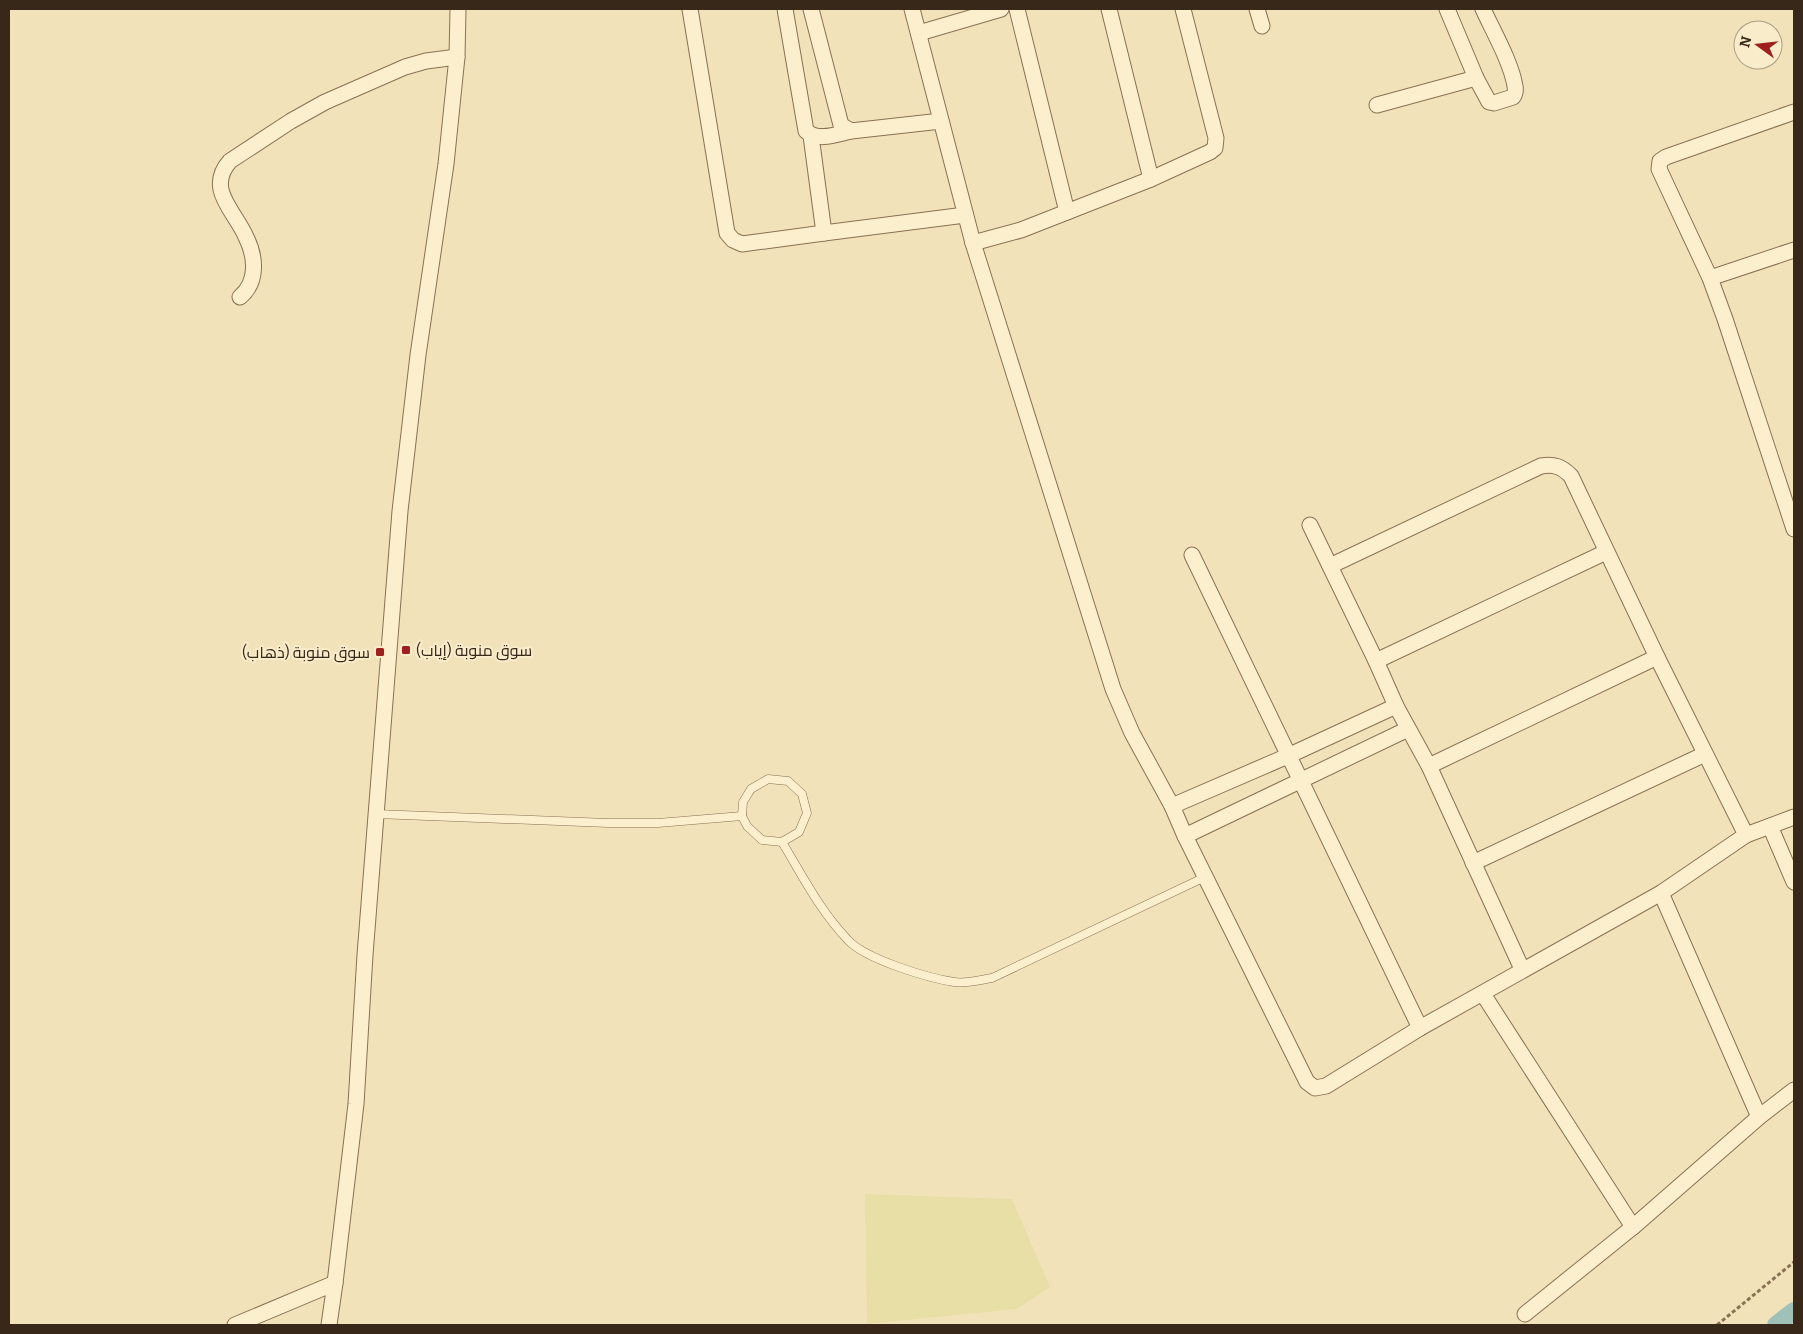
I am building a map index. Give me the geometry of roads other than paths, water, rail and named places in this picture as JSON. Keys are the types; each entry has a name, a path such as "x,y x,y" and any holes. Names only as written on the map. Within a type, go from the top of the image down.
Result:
{"street":[{"path":"329,1325 336,1284 356,1104 376,814 400,511 418,354 446,164 457,57 458,9"},
{"path":"690,9 727,232 733,240 742,244 966,215"},
{"path":"785,9 806,131 811,136 819,138 851,131 941,121"},
{"path":"811,9 841,125 851,131"},
{"path":"912,9 973,243 1113,689 1132,734 1172,806 1205,877 1307,1082 1316,1088 1326,1086 1420,1028 1483,994 1522,969 1661,893 1746,835 1794,817"},
{"path":"919,33 1001,9"},
{"path":"1017,9 1067,212"},
{"path":"1109,9 1151,179"},
{"path":"973,243 1022,230 1151,179 1210,152 1216,143 1183,9"},
{"path":"1257,9 1262,26"},
{"path":"1447,9 1476,78 1489,102 1494,103 1513,98 1516,93 1516,87 1483,9"},
{"path":"240,297 252,283 254,264 246,236 226,206 222,194 221,176 224,168 230,161 291,121 359,87 405,68 426,62 457,57"},
{"path":"1377,105 1476,78"},
{"path":"1794,112 1666,156 1660,161 1659,169 1710,278 1794,530"},
{"path":"811,136 824,233"},
{"path":"1710,278 1794,250"},
{"path":"1330,566 1541,466 1553,464 1564,468 1571,476 1657,657 1746,835"},
{"path":"1310,525 1396,706 1429,766 1522,969"},
{"path":"1376,661 1606,552"},
{"path":"1192,555 1420,1028"},
{"path":"1429,766 1657,657"},
{"path":"1172,806 1290,755 1396,706"},
{"path":"1185,836 1408,729"},
{"path":"1473,863 1705,754"},
{"path":"1770,826 1794,882"},
{"path":"1661,893 1760,1117"},
{"path":"1483,994 1633,1227"},
{"path":"1525,1314 1633,1227 1794,1090"},
{"path":"235,1325 336,1284"}],"lane":[{"path":"768,779 788,781 802,794 807,813 799,832 782,842 762,840 747,826 742,816 743,802 751,789 768,779"},
{"path":"376,814 608,823 658,823 742,816"},
{"path":"782,842 823,910 849,942 878,960 955,983 992,978 1205,877"}],"waterway":[{"path":"1776,1325 1794,1311"}],"place":[{"name":"سوق منوبة (إياب)","path":"406,650"},
{"name":"سوق منوبة (ذهاب)","path":"380,652"}]}
